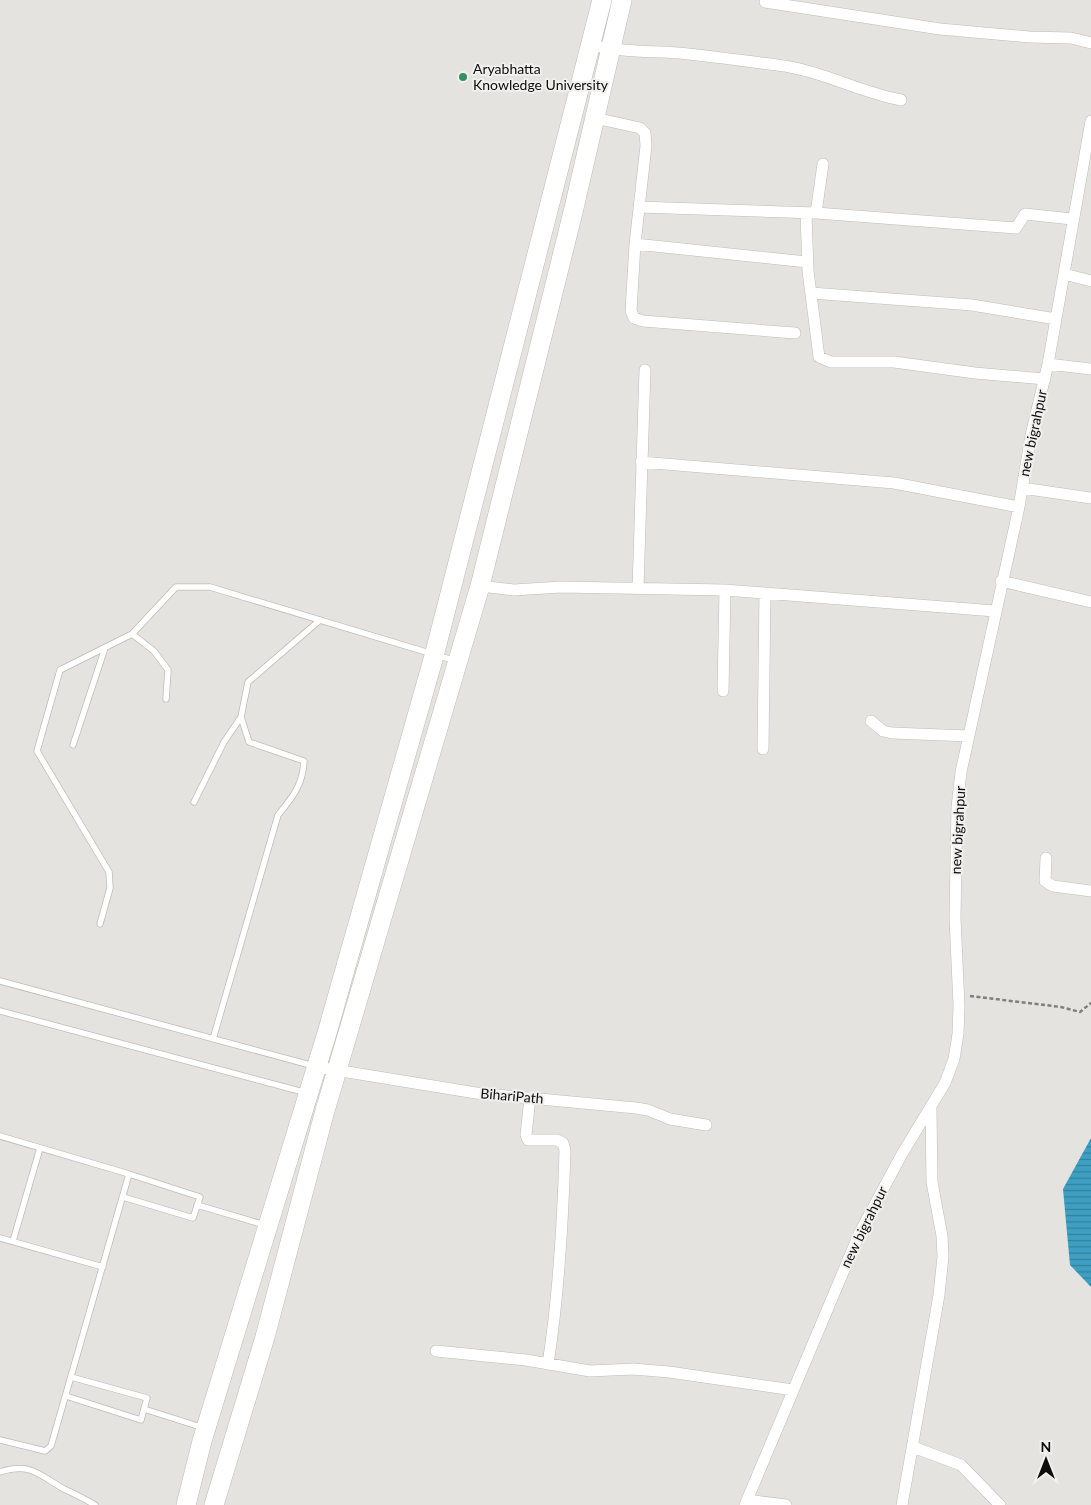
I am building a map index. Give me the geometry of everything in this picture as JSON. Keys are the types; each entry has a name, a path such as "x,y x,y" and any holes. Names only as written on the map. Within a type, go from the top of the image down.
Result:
{"main road":[{"path":"186,1505 206,1428 270,1226 317,1067 434,656 602,0"},
{"path":"214,1505 265,1337 337,1071 480,586 556,279 622,0"},
{"path":"533,273 556,279"},
{"path":"471,517 495,523"}],"street":[{"path":"765,2 940,29 1029,37 1071,38 1091,43"},
{"path":"591,45 611,50 696,55 777,65 821,74 867,92 902,100"},
{"path":"595,118 640,128 645,133 646,146 635,244 631,311 634,318 643,321 795,333"},
{"name":"new bigrahpur","path":"746,1503 846,1262 876,1200 945,1083 954,1059 958,1034 959,994 955,918 957,807 961,772 995,611 1020,507 1022,488 1048,364 1072,219 1086,182 1091,121"},
{"path":"823,164 811,213 808,262 816,348 819,357 824,360 894,362 975,374 1045,380"},
{"path":"639,206 811,213 1016,228 1025,214 1072,219"},
{"path":"635,244 808,262"},
{"path":"1064,274 1091,281"},
{"path":"811,293 972,305 1056,319"},
{"path":"1048,364 1091,369"},
{"path":"638,588 645,370"},
{"path":"641,462 894,483 1020,507"},
{"path":"1022,488 1091,498"},
{"path":"1002,581 1091,602"},
{"path":"480,586 514,590 561,587 725,590 995,611"},
{"path":"723,690 725,590"},
{"path":"763,749 765,593"},
{"path":"871,721 883,731 892,733 969,736"},
{"path":"1046,858 1045,881 1053,886 1091,891"},
{"name":"BihariPath","path":"317,1067 416,1085 636,1108 648,1110 670,1119 706,1125"},
{"path":"530,1098 526,1135 528,1140 557,1140 563,1143 565,1150 562,1236 554,1323 548,1364"},
{"path":"902,1505 939,1295 943,1256 942,1236 932,1182 931,1108"},
{"path":"436,1351 548,1364 590,1371 633,1369 669,1372 793,1390"},
{"path":"913,1447 961,1465 1000,1505"},
{"path":"746,1503 786,1505"}],"lane":[{"path":"100,924 110,888 109,872 37,751 60,670 132,634 176,587 210,587 457,662"},
{"path":"194,802 224,742 241,717 248,682 320,620"},
{"path":"132,634 154,651 168,670 166,699"},
{"path":"73,745 105,648"},
{"path":"213,1039 278,816 298,790 303,776 304,761 249,742 241,717"},
{"path":"0,981 317,1067"},
{"path":"0,1012 309,1094"},
{"path":"0,1136 200,1197 193,1218 123,1197"},
{"path":"12,1241 40,1148"},
{"path":"0,1440 46,1451 51,1446 129,1174"},
{"path":"197,1206 270,1226"},
{"path":"0,1238 103,1267"},
{"path":"66,1396 141,1420 147,1398 71,1377"},
{"path":"144,1409 206,1428"},
{"path":"0,1472 11,1468 25,1468 38,1472 95,1505"}],"path":[{"path":"959,994 1047,1005 1078,1012 1084,1010 1091,1003"}],"water":[{"path":"1091,1138 1091,1287 1070,1265 1063,1189"}],"place":[{"name":"Aryabhatta Knowledge University","path":"463,77"}]}
